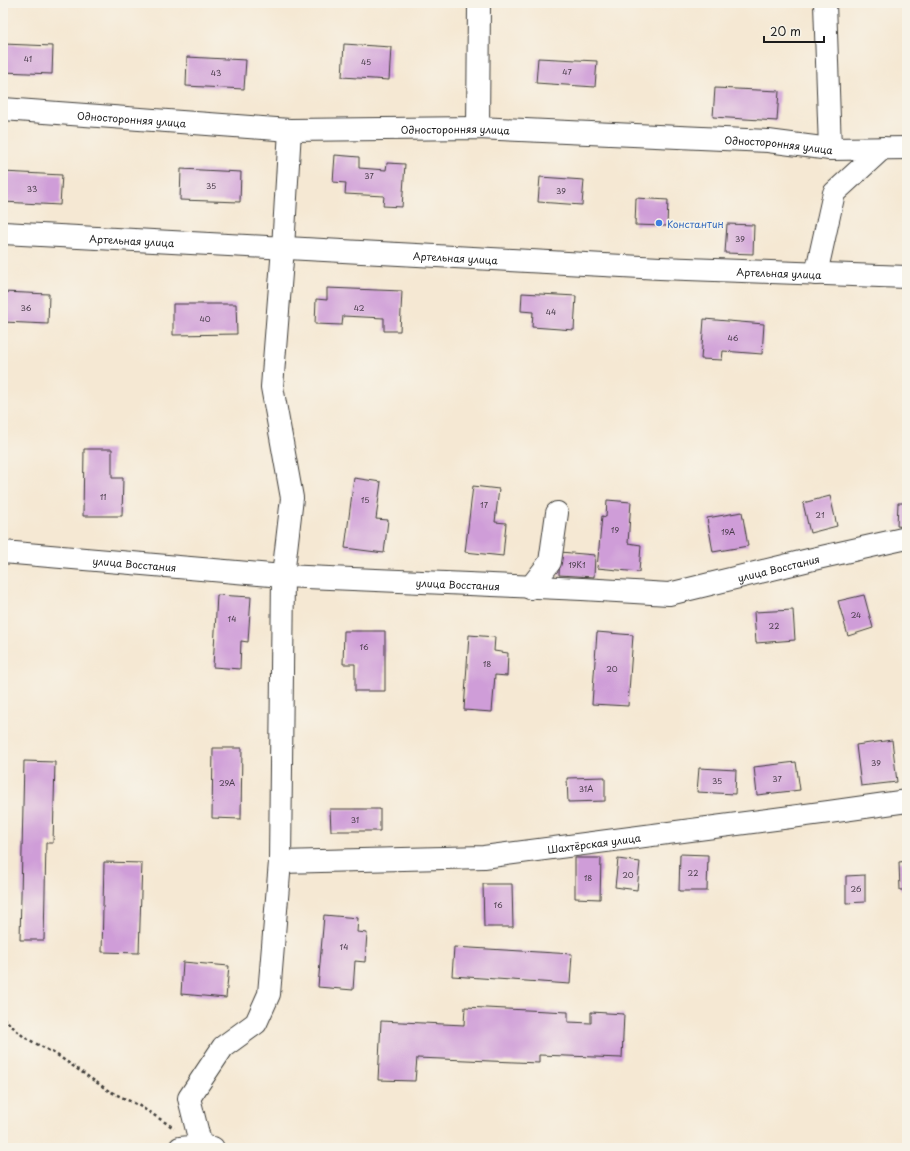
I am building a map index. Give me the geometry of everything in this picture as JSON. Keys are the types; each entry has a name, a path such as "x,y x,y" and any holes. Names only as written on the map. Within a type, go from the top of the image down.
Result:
{"street":[{"path":"478,128 479,3"},
{"path":"825,3 830,149"},
{"name":"Односторонняя улица","path":"3,109 290,130 478,128 768,141 830,149 907,148"},
{"path":"198,1147 189,1098 224,1047 256,1023 269,994 280,862 283,576 292,498 272,387 283,248 290,130"},
{"path":"816,274 834,193 883,148"},
{"name":"Артельная улица","path":"3,233 660,268 907,277"},
{"path":"530,588 550,562 557,513"},
{"name":"улица Восстания","path":"3,552 283,576 669,594 813,558 907,538"},
{"name":"Шахтёрская улица","path":"280,862 484,857 907,801"}],"path":[{"path":"3,1018 24,1037 57,1055 109,1091 138,1104 198,1147"}],"building":[{"path":"3,44 53,46 52,74 3,72"},
{"path":"344,44 391,47 389,80 342,77"},
{"path":"187,57 246,60 244,89 186,86"},
{"path":"538,58 597,61 595,87 536,83"},
{"path":"715,88 779,91 777,121 713,117"},
{"path":"335,155 359,157 359,168 386,170 387,163 405,164 402,207 383,206 384,196 345,194 346,183 333,182"},
{"path":"181,169 241,172 240,202 180,200"},
{"path":"3,172 62,175 60,205 3,202"},
{"path":"540,177 584,180 582,205 538,202"},
{"path":"636,198 668,200 667,226 635,225"},
{"path":"727,224 754,225 753,254 725,253"},
{"path":"327,288 402,291 400,331 384,331 384,318 343,316 342,325 315,324 316,299 327,300"},
{"path":"3,292 49,294 48,324 3,322"},
{"path":"522,293 576,296 574,330 532,327 533,312 521,311"},
{"path":"173,304 236,304 237,334 173,335"},
{"path":"704,319 764,324 762,354 723,351 722,360 701,359"},
{"path":"84,449 112,449 112,478 123,478 122,516 83,516"},
{"path":"354,478 381,482 376,519 388,520 384,553 345,548"},
{"path":"473,486 499,489 495,522 506,523 503,556 465,552"},
{"path":"830,496 837,526 810,533 803,503"},
{"path":"607,500 631,502 628,543 641,545 639,572 597,568 602,516 606,517"},
{"path":"898,503 907,503 907,527 897,526"},
{"path":"742,512 748,546 713,552 707,518"},
{"path":"560,552 595,555 594,577 559,575"},
{"path":"217,595 251,597 248,642 241,641 240,669 213,667"},
{"path":"864,595 873,628 848,636 838,601"},
{"path":"793,610 795,640 756,643 754,612"},
{"path":"344,631 385,631 385,691 355,691 355,664 343,664"},
{"path":"597,632 633,635 628,706 592,704"},
{"path":"469,635 495,637 494,651 508,653 507,676 495,675 492,712 464,710"},
{"path":"892,740 897,782 861,786 856,745"},
{"path":"213,748 242,748 241,819 212,818"},
{"path":"24,761 55,762 53,843 46,843 44,940 20,940"},
{"path":"796,762 800,790 757,795 754,767"},
{"path":"699,768 736,770 735,794 697,792"},
{"path":"605,777 605,801 568,802 567,778"},
{"path":"330,809 380,809 380,831 331,831"},
{"path":"680,854 708,855 707,891 679,891"},
{"path":"575,858 601,858 600,899 575,898"},
{"path":"618,859 640,862 637,890 615,887"},
{"path":"907,861 907,890 900,890 899,862"},
{"path":"104,862 142,863 139,953 102,952"},
{"path":"865,875 865,902 846,903 846,876"},
{"path":"483,884 512,884 513,927 484,927"},
{"path":"324,915 358,918 357,932 367,933 365,962 355,961 353,990 318,987"},
{"path":"454,947 572,954 570,984 452,976"},
{"path":"183,962 229,966 226,998 181,994"},
{"path":"465,1007 568,1012 568,1022 591,1023 591,1012 624,1014 622,1058 539,1055 539,1063 417,1058 415,1081 378,1080 381,1021 464,1025"}],"place":[{"name":"Константин","path":"659,223"}]}
